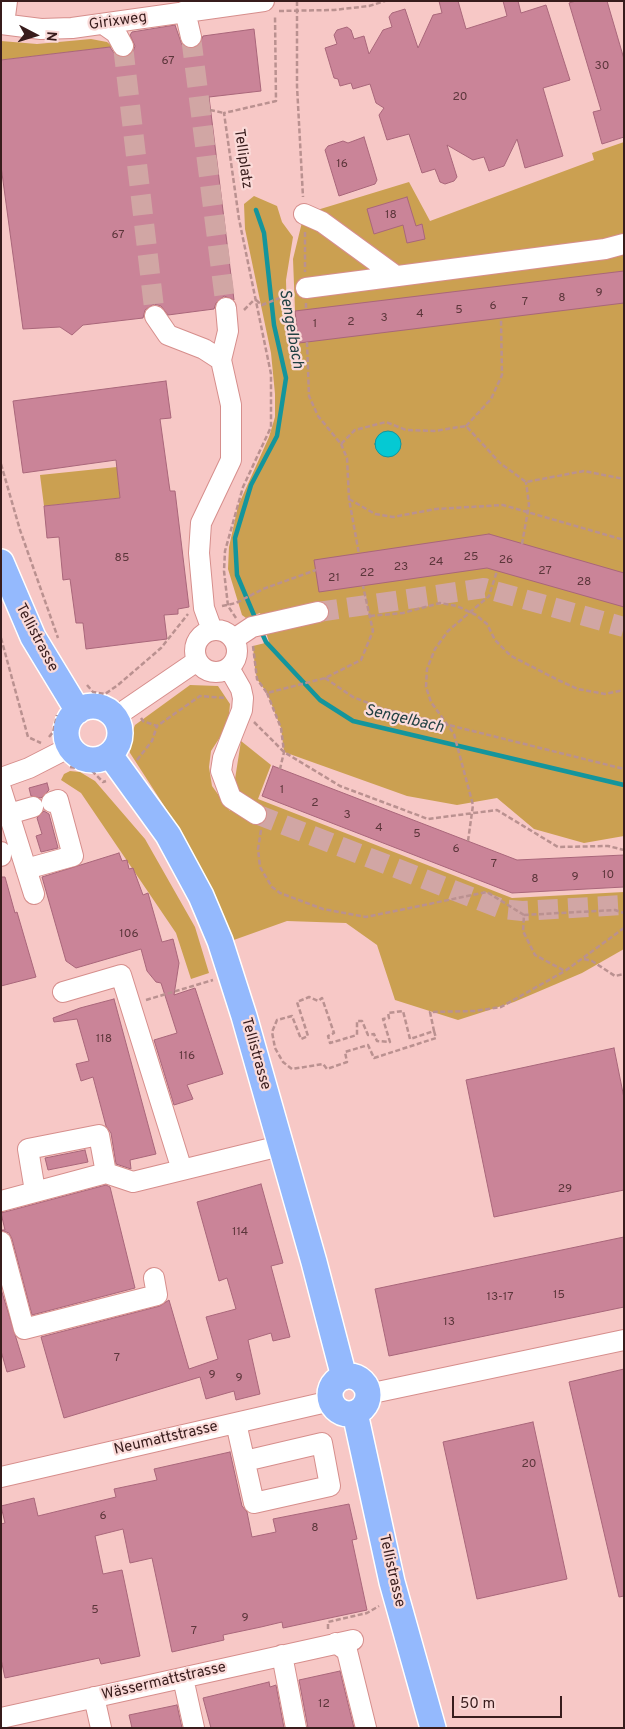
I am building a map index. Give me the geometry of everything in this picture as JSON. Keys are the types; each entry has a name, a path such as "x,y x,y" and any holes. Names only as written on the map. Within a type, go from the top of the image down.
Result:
{"main road":[{"name":"Tellistrasse","path":"1,562 33,637 78,711"},
{"path":"91,706 124,711 118,723 120,737 118,744 110,755 92,760 79,756 70,748 67,736 68,725 78,711 91,706"},
{"name":"Tellistrasse","path":"110,755 150,808 182,860 201,896 231,974 317,1271 344,1377"},
{"path":"350,1376 362,1382 362,1403 343,1413 331,1401 332,1386 344,1377 350,1376"},
{"name":"Tellistrasse","path":"362,1403 392,1582 433,1728"}],"street":[{"path":"3,24 7,1"},
{"name":"Girixweg","path":"3,24 41,29 103,24 236,3 269,6"},
{"path":"185,11 191,38"},
{"path":"103,24 116,34 123,46"},
{"path":"304,214 322,222 396,276"},
{"path":"306,288 605,249 624,244"},
{"path":"212,630 204,608 199,553 201,523 231,460 231,405 221,360 236,307"},
{"path":"155,316 168,335 204,349 221,360"},
{"path":"250,630 236,645 236,657 229,668 212,672 201,666 197,661 195,648 197,642 200,636 212,630 224,632 250,630 318,612"},
{"path":"124,711 197,661"},
{"path":"229,668 249,684 243,698 242,710 223,758 221,771 231,798 259,820"},
{"path":"34,894 9,814 2,778 29,768 70,748"},
{"path":"26,869 73,856 58,800 52,802"},
{"path":"9,814 33,807"},
{"path":"64,992 121,975 182,1170"},
{"path":"35,1191 28,1149 98,1135 106,1173"},
{"path":"1,1201 106,1173 133,1182 280,1146"},
{"path":"1,1242 24,1329 157,1295 154,1278"},
{"path":"362,1403 624,1340"},
{"name":"Neumattstrasse","path":"1,1477 331,1401"},
{"path":"236,1423 254,1503 330,1486 322,1443 245,1461"},
{"path":"339,1643 347,1651 366,1728"},
{"name":"Wässermattstrasse","path":"1,1718 339,1643"},
{"path":"282,1655 296,1728"},
{"path":"183,1678 194,1728"},
{"path":"94,1698 101,1728"}],"path":[{"path":"297,1 299,152 304,214 306,288"},
{"path":"269,6 297,10 334,10 369,6 385,1"},
{"name":"Telliplatz","path":"228,606 224,571 225,551 243,487 271,427 270,374 239,219 224,113 276,101 269,6"},
{"path":"210,110 224,113"},
{"path":"236,307 255,299 262,304 284,296"},
{"path":"341,444 355,430 386,422 406,430 434,431 466,426 491,399 502,375 501,319"},
{"path":"307,342 309,396 318,416 341,444 347,458 350,499 359,554"},
{"path":"466,426 500,463 526,482 584,471 624,479"},
{"path":"1,464 42,598 61,643"},
{"path":"522,544 528,512 526,482"},
{"path":"350,499 375,514 393,517 468,506 503,505 624,540"},
{"path":"82,680 93,692 105,694 162,648 187,615 204,608 228,606 263,589 316,570"},
{"path":"468,841 473,806 454,734 431,702 426,687 426,669 435,649 448,631 489,596 497,571"},
{"path":"249,684 267,693 325,678 361,660 374,631 364,586"},
{"path":"370,616 403,613 440,603 457,606 487,624 495,640 511,656 560,681 578,688 605,694 624,690"},
{"path":"228,606 250,630 253,646 249,684"},
{"path":"1,638 28,737 45,744"},
{"path":"325,678 353,698 381,708 624,768"},
{"path":"118,685 124,711 157,726 200,696 224,700 249,684"},
{"path":"267,693 281,728 284,752 280,768"},
{"path":"242,710 284,752 340,786 428,819 472,815 497,810 558,847 608,846 624,850"},
{"path":"259,820 258,849 260,867 272,887 280,893 323,909 366,917 487,892 524,915 615,910 624,913"},
{"path":"524,915 523,931 535,955 565,971"},
{"path":"434,1031 410,1039 402,1011 388,1013 389,1018 383,1019 390,1042 377,1041 374,1034 368,1035 362,1021 357,1021 356,1035 330,1043 328,1036 334,1033 322,998 313,1000 309,997 297,1002 308,1036 300,1039 292,1016 277,1020 272,1032 276,1048 283,1062 292,1069 323,1064 327,1069 347,1062 346,1052 368,1046 374,1058 436,1038 430,1012 475,1011 501,1006 584,959 624,928"},
{"path":"584,959 592,961 615,976 624,974"},
{"path":"130,1004 231,974"},
{"path":"339,1643 328,1622 378,1608 382,1600 382,1592 392,1582"}],"shaded area":[{"path":"91,39 107,42 113,47 1,60 1,41 37,44"},
{"path":"624,142 624,836 584,843 534,829 497,798 457,805 407,796 284,752 281,728 267,693 257,679 255,668 253,646 269,642 260,613 246,618 242,615 228,569 229,547 238,506 269,437 275,417 271,353 245,229 244,204 254,196 277,206 282,222 293,237 286,280 287,321 296,358 299,344 295,310 293,259 304,214 409,182 430,221 594,160 592,153"},
{"path":"117,467 120,498 44,506 40,475"},
{"path":"190,685 218,686 230,704 228,725 211,751 209,767 212,786 230,811 241,741 271,765 258,799 512,898 624,892 624,949 582,973 514,1002 458,1020 395,1000 377,945 346,923 287,921 231,941 218,908 172,818 130,753 128,744 135,725"},
{"path":"70,771 80,772 95,781 145,839 195,927 209,973 191,979 176,933 81,793 61,780 64,774"}],"water":[{"path":"388,431 397,435 401,444 397,453 388,457 379,453 375,444 379,435"}],"building":[{"path":"439,1 458,1 466,29 507,16 503,1 518,1 521,13 546,5 570,80 543,88 563,156 525,168 517,139 504,166 489,171 484,157 473,160 447,145 457,177 454,181 445,184 440,182 435,169 422,173 409,134 387,140 379,115 384,108 376,103 370,84 353,89 351,83 340,86 338,79 334,78 325,48 337,44 334,35 337,30 347,27 351,30 354,39 364,36 369,54 383,30 392,27 389,17 392,13 405,9 418,48 433,15 442,13"},
{"path":"576,1 607,1 624,59 624,137 602,144 593,112 601,110 569,3"},
{"path":"175,25 182,45 188,48 199,46 203,36 254,29 261,91 209,97 234,300 224,296 216,303 214,309 168,315 161,306 154,304 145,310 143,318 83,325 72,335 60,327 23,329 1,166 1,60 110,47 116,56 123,58 133,52 135,46 130,35 132,32"},
{"path":"364,137 377,180 375,184 339,196 325,150 328,146 343,141 348,143"},
{"path":"407,197 416,226 422,224 425,239 407,243 403,225 374,234 367,209"},
{"path":"624,271 624,303 299,343 295,311"},
{"path":"166,381 171,418 160,419 170,491 175,491 189,607 178,609 178,614 164,615 167,639 86,649 83,623 76,623 70,579 63,580 59,537 47,538 44,506 120,498 116,460 23,473 13,401"},
{"path":"489,534 624,573 624,607 487,568 319,592 314,560"},
{"path":"273,766 517,860 624,855 624,887 512,893 262,796"},
{"path":"47,783 49,790 41,798 31,796 29,788"},
{"path":"44,811 49,814 58,848 41,852 36,836 42,834 37,818"},
{"path":"119,853 122,861 127,860 129,869 133,868 143,895 148,893 162,942 173,939 179,963 174,995 195,988 223,1074 187,1085 193,1099 174,1105 154,1040 177,1033 161,983 156,982 147,971 141,949 76,968 66,961 42,877"},
{"path":"1,877 5,877 36,977 1,986"},
{"path":"114,999 156,1154 130,1160 131,1169 116,1164 111,1133 106,1126 93,1077 81,1081 76,1064 89,1061 77,1019 54,1022 53,1018 80,1008"},
{"path":"614,1048 624,1098 624,1190 494,1217 466,1080"},
{"path":"85,1150 88,1162 48,1170 45,1158"},
{"path":"261,1184 283,1263 271,1266 290,1337 273,1341 271,1333 248,1340 260,1394 236,1400 234,1391 206,1399 200,1377 64,1418 41,1337 160,1306 169,1300 189,1369 218,1359 206,1317 236,1309 227,1278 219,1281 197,1202"},
{"path":"106,1185 110,1187 135,1288 32,1315 12,1239 9,1233 1,1230 5,1230 1,1213"},
{"path":"624,1237 624,1307 389,1356 375,1289"},
{"path":"1,1289 25,1367 7,1372 1,1351"},
{"path":"624,1369 624,1596 619,1597 569,1382"},
{"path":"533,1422 567,1579 477,1599 443,1442"},
{"path":"230,1452 242,1506 247,1512 252,1537 276,1532 273,1519 349,1504 357,1539 352,1540 367,1610 283,1628 282,1622 223,1635 224,1640 172,1652 152,1558 130,1563 123,1529 95,1536 103,1574 122,1570 140,1656 101,1664 99,1658 5,1678 1,1659 1,1524 5,1523 1,1506 34,1498 38,1516 116,1497 114,1489 157,1480 154,1469"},
{"path":"340,1671 354,1728 308,1728 299,1680"},
{"path":"269,1682 270,1687 276,1685 284,1728 211,1728 203,1698"},
{"path":"177,1705 182,1728 132,1728 129,1715"}],"waterway":[{"name":"Sengelbach","path":"256,210 264,233 274,325 286,378 277,436 251,485 235,538 237,575 256,620"},
{"name":"Sengelbach","path":"261,631 266,642 320,700 353,721 624,785"}],"tunnel":[{"path":"191,37 226,308"},
{"path":"123,46 155,316"},
{"path":"318,612 484,588 624,627"},
{"path":"256,814 502,909 522,911 624,905"}]}
